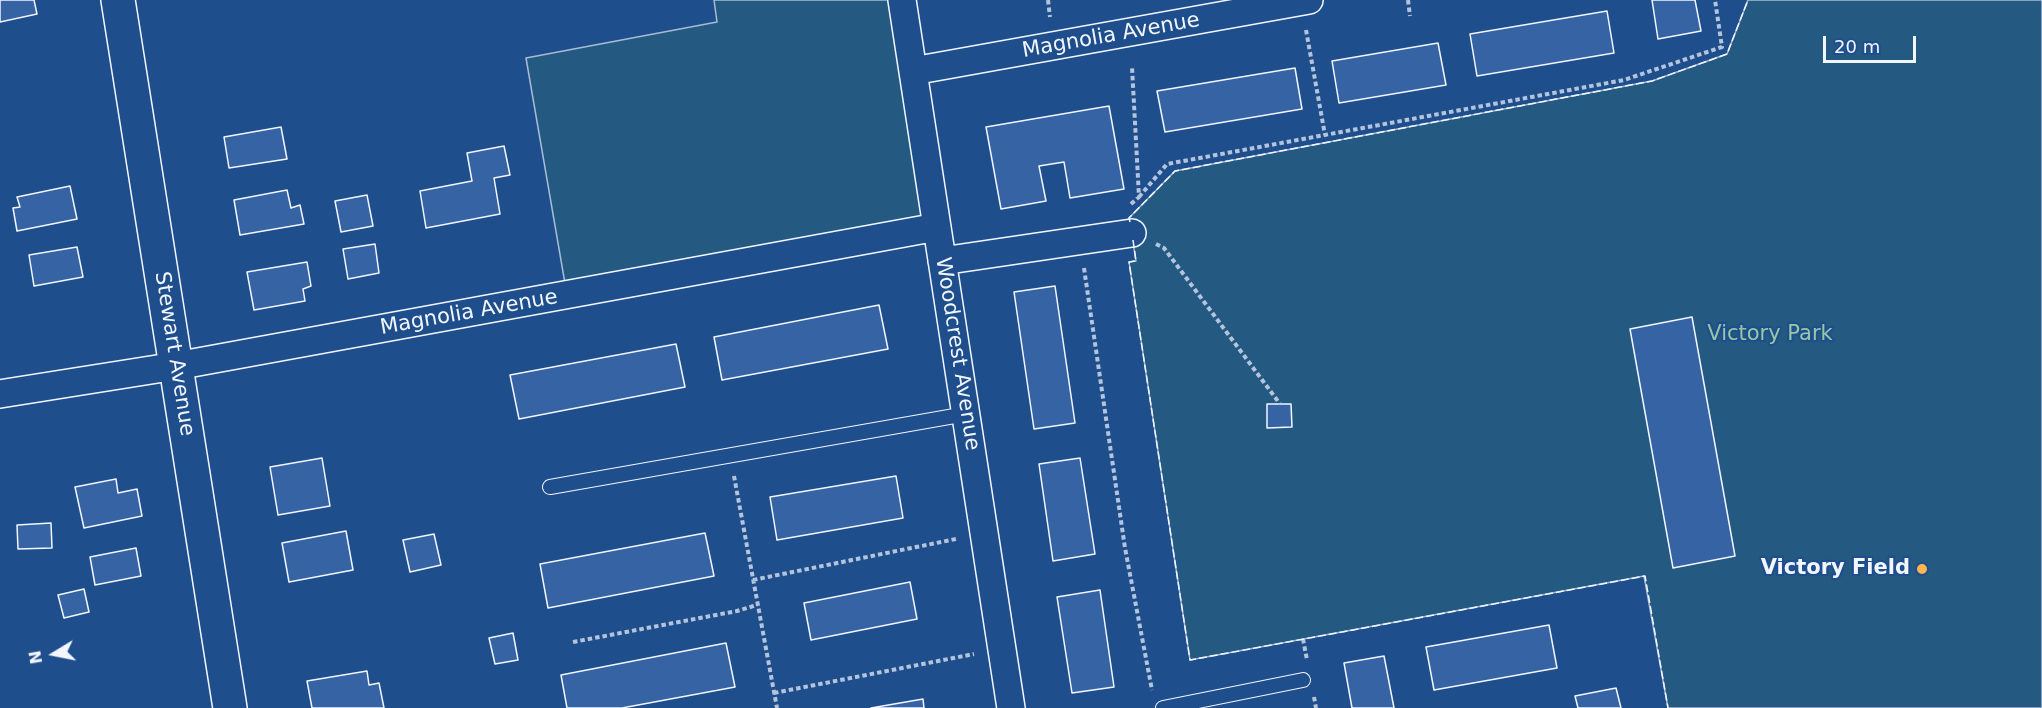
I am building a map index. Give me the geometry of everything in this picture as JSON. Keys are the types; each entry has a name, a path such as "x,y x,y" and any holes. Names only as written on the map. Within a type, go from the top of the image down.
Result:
{"street":[{"name":"Stewart Avenue","path":"118,0 230,708"},
{"name":"Woodcrest Avenue","path":"902,0 1011,708"},
{"name":"Magnolia Avenue","path":"913,71 1294,2"},
{"path":"942,261 1080,241 1127,222"},
{"name":"Magnolia Avenue","path":"0,394 176,366 937,227"}],"lane":[{"path":"550,487 966,414"},
{"path":"1162,708 1303,681"}],"path":[{"path":"1408,0 1410,16"},
{"path":"1280,404 1164,248 1127,222 1139,197 1167,164 1623,80 1722,46 1715,0"},
{"path":"1294,2 1325,135"},
{"path":"1132,67 1139,197"},
{"path":"1080,241 1125,548 1152,693"},
{"path":"731,455 777,708"},
{"path":"753,580 984,534"},
{"path":"573,642 758,604"},
{"path":"774,693 1002,649"}],"green space":[{"path":"714,0 902,0 937,227 567,295 526,58 717,22"},
{"name":"Victory Park","path":"1748,0 2042,0 2042,708 1668,708 1644,576 1190,660 1129,262 1136,261 1129,218 1175,171 1652,81 1727,54"}],"building":[{"path":"0,0 34,0 37,14 0,22"},
{"path":"1652,0 1695,0 1701,31 1658,39"},
{"path":"1607,11 1614,53 1477,76 1470,34"},
{"path":"1438,43 1446,85 1339,103 1332,61"},
{"path":"1295,68 1302,109 1165,132 1157,91"},
{"path":"1109,106 1124,189 1070,198 1064,162 1039,166 1046,201 1001,209 986,127"},
{"path":"281,127 287,159 229,168 224,137"},
{"path":"504,146 510,175 494,178 500,214 426,228 420,191 472,181 467,153"},
{"path":"70,186 77,219 17,231 13,208 20,207 17,197"},
{"path":"287,190 291,208 300,205 304,224 240,235 234,200"},
{"path":"367,195 373,226 341,232 335,201"},
{"path":"375,244 379,273 348,279 343,249"},
{"path":"77,247 83,277 34,286 29,255"},
{"path":"307,262 311,286 303,289 305,301 254,310 247,272"},
{"path":"1055,286 1075,423 1034,429 1014,292"},
{"path":"879,305 888,349 722,380 714,337"},
{"path":"1692,317 1735,556 1673,568 1630,329"},
{"path":"676,344 685,387 519,419 510,375"},
{"path":"1267,404 1291,404 1292,427 1267,428"},
{"path":"322,458 330,506 278,515 270,467"},
{"path":"1080,458 1095,554 1053,561 1039,464"},
{"path":"896,476 903,518 777,540 770,497"},
{"path":"116,479 118,493 137,489 142,516 84,528 75,487"},
{"path":"51,523 52,548 18,549 17,525"},
{"path":"346,531 353,570 289,582 282,543"},
{"path":"705,533 714,576 548,608 540,564"},
{"path":"434,534 441,565 410,572 403,540"},
{"path":"136,548 141,576 95,585 90,557"},
{"path":"910,582 917,619 811,640 804,603"},
{"path":"84,589 89,612 64,618 58,595"},
{"path":"1100,590 1114,687 1072,693 1057,597"},
{"path":"1549,625 1557,668 1434,690 1426,647"},
{"path":"513,633 518,660 495,664 489,638"},
{"path":"726,643 735,687 622,708 567,708 561,675"},
{"path":"1384,656 1394,708 1352,708 1344,663"},
{"path":"367,671 369,685 379,683 384,708 312,708 307,681"},
{"path":"1616,688 1621,708 1578,708 1575,696"},
{"path":"923,699 924,708 871,708"}],"fence":[{"path":"1130,222 1129,218 1175,171 1652,81 1727,54 1748,0"},
{"path":"1133,240 1136,261 1129,262 1190,660 1645,576 1668,708"}],"place":[{"name":"Victory Field","path":"1922,569"}]}
